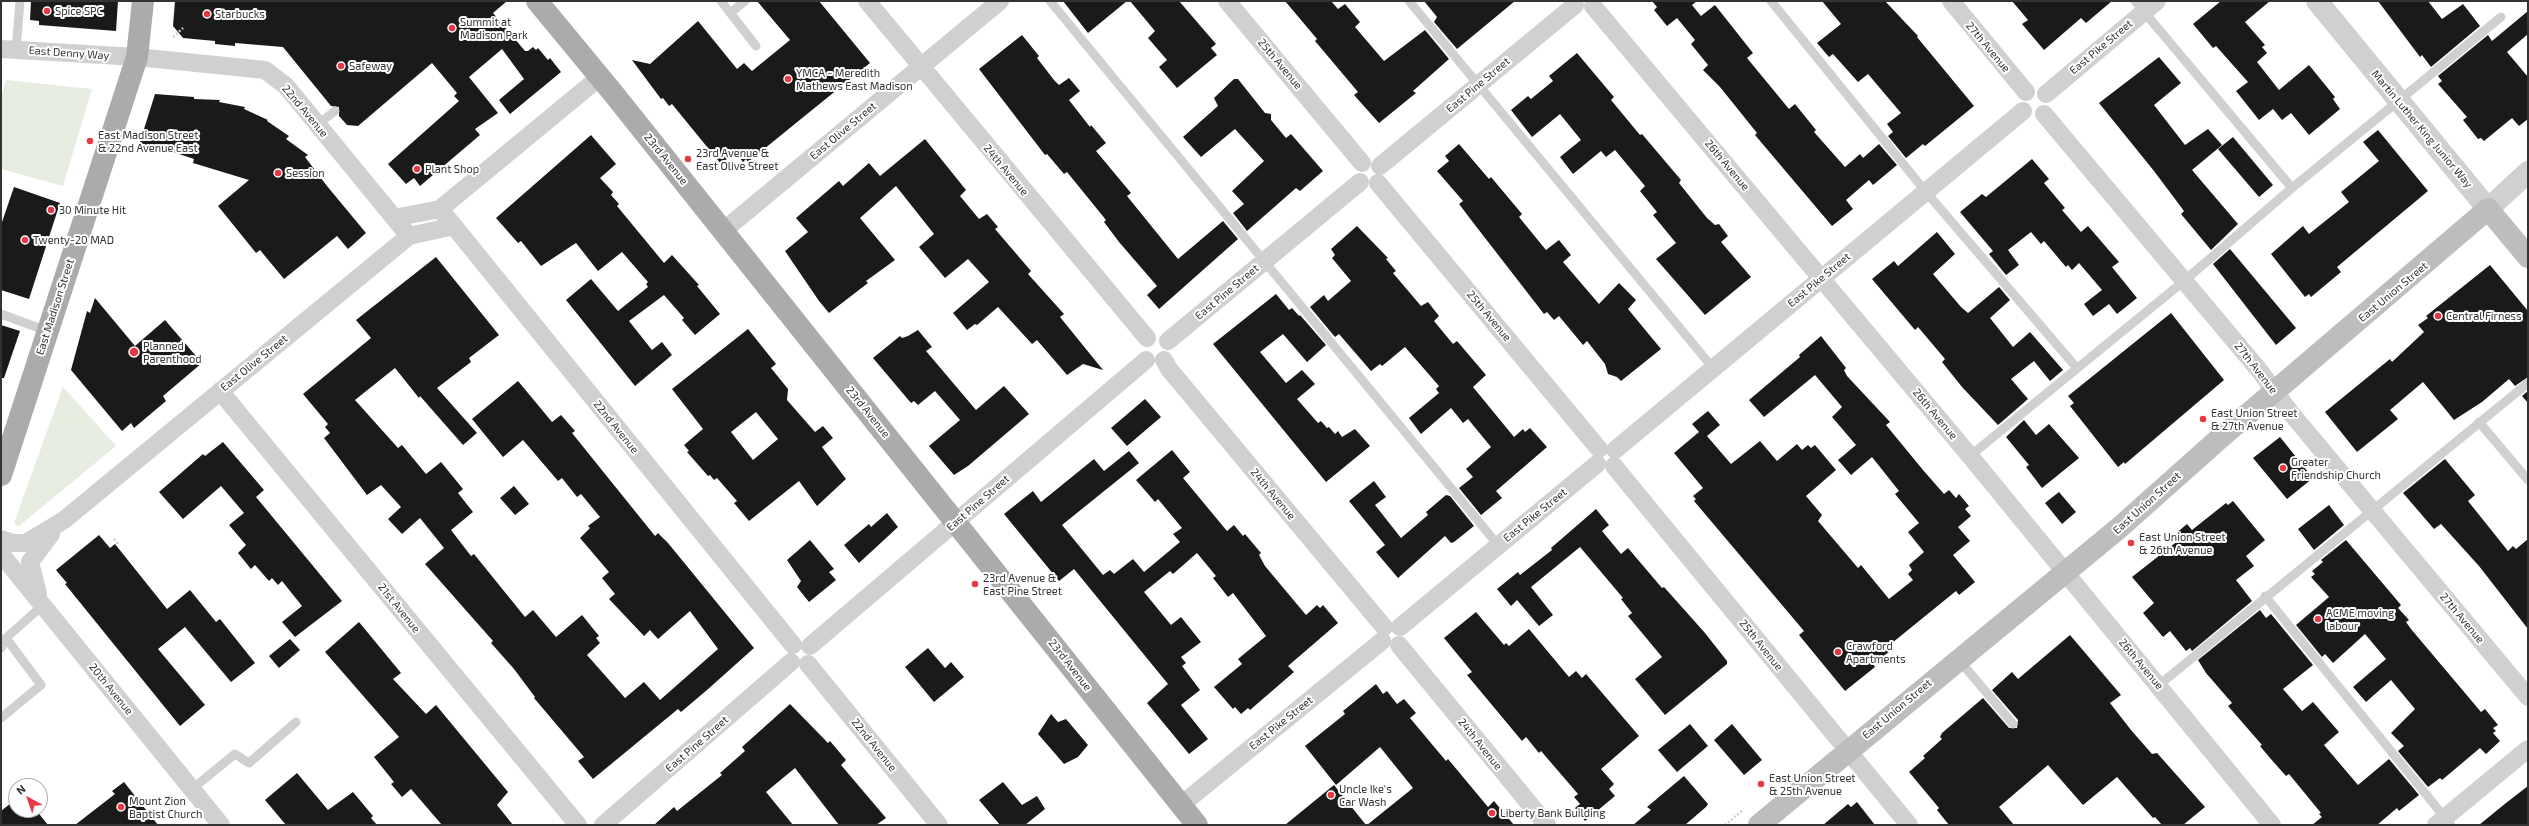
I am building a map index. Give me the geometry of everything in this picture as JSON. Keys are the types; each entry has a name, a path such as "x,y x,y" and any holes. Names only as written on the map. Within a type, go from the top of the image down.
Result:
{"main road":[{"name":"East Madison Street","path":"1,475 136,57 143,1"},
{"name":"23rd Avenue","path":"537,1 600,77 1197,825"},
{"name":"Martin Luther King Junior Way","path":"2488,209 2528,257"},
{"name":"East Union Street","path":"1759,825 2064,572 2488,209"}],"street":[{"name":"24th Avenue","path":"867,1 1147,338"},
{"name":"East Olive Street","path":"723,231 1000,1"},
{"name":"25th Avenue","path":"1228,1 1362,163"},
{"name":"27th Avenue","path":"1951,1 2026,92"},
{"name":"Martin Luther King Junior Way","path":"2317,1 2488,209"},
{"path":"1574,3 1584,9 1595,4"},
{"name":"East Pine Street","path":"1380,166 1574,3"},
{"name":"26th Avenue","path":"1595,4 2159,685 2272,825"},
{"name":"East Pike Street","path":"2046,94 2145,5"},
{"name":"East Denny Way","path":"8,49 136,57"},
{"name":"22nd Avenue","path":"136,57 265,70 286,86 409,236"},
{"path":"394,218 440,209 600,77"},
{"path":"2035,89 2046,94 2049,105 2044,114 2033,118 2023,111 2021,101 2026,92 2035,89"},
{"name":"East Pike Street","path":"1181,805 1391,635 2023,111"},
{"name":"27th Avenue","path":"2044,114 2184,280 2371,510 2528,697"},
{"path":"1372,161 1380,166 1383,176 1378,183 1370,187 1360,182 1357,172 1362,163 1372,161"},
{"name":"East Union Street","path":"2488,209 2528,172"},
{"name":"East Pine Street","path":"1168,341 1360,182"},
{"name":"25th Avenue","path":"1378,183 1909,825"},
{"name":"22nd Avenue","path":"440,209 939,825"},
{"name":"East Olive Street","path":"1,539 13,543 26,543 40,537 64,520 409,236 454,226"},
{"path":"1160,336 1168,341 1170,351 1164,360 1154,363 1146,360 1141,347 1147,338 1160,336"},
{"name":"East Pine Street","path":"603,825 1146,360"},
{"name":"24th Avenue","path":"1164,360 1169,369 1547,825"},
{"name":"21st Avenue","path":"220,391 578,825"},
{"name":"East Olive Street","path":"3,556 16,562 34,555 64,520"},
{"path":"34,555 30,562 41,602"},
{"name":"20th Avenue","path":"3,556 221,825"},
{"path":"2444,823 2528,749"}],"lane":[{"path":"8,49 20,1"},
{"path":"721,1 756,46"},
{"path":"730,13 745,1"},
{"path":"1050,1 1498,545"},
{"path":"1409,1 1713,368"},
{"path":"1771,1 1926,192 2076,367"},
{"path":"2145,5 2292,188"},
{"path":"1970,456 2076,367 2184,280 2292,188 2400,102 2501,17"},
{"path":"317,125 335,111"},
{"path":"1,314 47,331"},
{"path":"2159,685 2265,596 2528,383"},
{"path":"2479,422 2528,480"},
{"path":"2265,596 2444,823"},
{"path":"1,648 6,638 41,602"},
{"path":"1,718 41,685 6,638"},
{"path":"1958,659 2013,724"},
{"path":"192,789 235,754 249,763 296,722"}],"path":[{"path":"172,37 183,28"},
{"path":"114,539 119,545"},
{"path":"1725,825 1740,813"}],"shaded area":[{"path":"6,80 92,89 63,186 1,169 1,96"},
{"path":"63,387 116,446 19,526 14,523"}],"building":[{"path":"31,1 118,1 116,31 39,25 39,21 30,20"},
{"path":"175,1 507,1 493,13 525,51 528,51 533,47 536,50 538,48 548,60 550,58 561,72 510,114 499,100 524,79 502,49 469,77 498,113 475,129 480,135 420,186 414,178 406,184 388,164 459,101 454,96 457,93 432,63 358,126 347,125 339,116 339,107 331,106 283,47 235,43 235,46 215,44 215,41 183,38 173,26"},
{"name":"YMCA - Meredith Mathews East Madison","path":"757,1 819,1 870,63 748,162 746,159 743,162 735,152 721,164 672,104 669,106 663,98 661,99 632,60 650,64 698,21 737,69 744,63 752,71 790,40"},
{"path":"1063,1 1127,1 1088,33"},
{"path":"1130,1 1179,1 1216,44 1211,48 1217,55 1177,88 1159,67 1167,60 1148,38 1155,31"},
{"path":"1285,1 1331,1 1338,9 1345,4 1360,22 1355,27 1384,61 1425,30 1449,59 1413,91 1416,93 1379,123 1354,95 1358,92 1315,41 1317,39"},
{"path":"1424,1 1515,1 1457,49 1434,22 1437,17"},
{"path":"1652,1 1697,1 1692,5 1701,16 1715,5 1753,53 1747,58 1789,109 1795,104 1816,130 1814,132 1845,167 1860,154 1863,158 1879,144 1897,165 1873,185 1869,180 1846,200 1853,209 1832,226 1755,135 1757,133 1720,87 1703,70 1708,65 1691,44 1695,40 1677,18 1667,26 1654,10 1657,7"},
{"path":"1822,1 1885,1 1918,36 1917,37 1974,106 1925,146 1923,144 1906,158 1888,136 1893,132 1887,124 1901,113 1868,74 1858,82 1833,54 1829,57 1817,43 1841,24"},
{"path":"2012,1 2112,1 2086,23 2081,18 2044,50 2022,24 2028,20"},
{"path":"2221,1 2270,1 2245,22 2265,45 2262,47 2267,53 2257,62 2279,90 2309,65 2335,97 2333,99 2340,109 2309,135 2291,113 2282,120 2273,109 2259,120 2236,91 2248,82 2216,46 2213,48 2193,24"},
{"path":"2378,1 2428,1 2442,19 2463,4 2480,26 2431,67 2422,55 2420,57"},
{"path":"2528,11 2528,34 2507,52 2528,77 2528,119 2519,126 2512,118 2484,141 2481,138 2478,139 2463,120 2467,117 2438,84 2442,81 2438,76 2488,35 2492,41"},
{"path":"1022,35 1039,56 1037,58 1059,85 1069,78 1080,91 1069,100 1090,127 1091,125 1106,143 1096,151 1131,193 1127,196 1178,259 1223,221 1238,239 1159,309 1147,295 1157,286 1119,242 1104,222 1106,220 1067,172 1064,174 1047,154 1045,155 979,69"},
{"path":"1577,53 1614,97 1611,100 1640,135 1642,134 1681,180 1679,183 1707,218 1715,225 1719,224 1728,236 1721,242 1751,277 1705,315 1656,259 1676,243 1653,215 1657,212 1640,191 1645,186 1615,150 1606,157 1601,151 1573,174 1560,157 1581,140 1560,114 1532,137 1511,110 1528,96 1531,99 1553,81 1549,76"},
{"path":"2159,57 2181,83 2154,105 2185,145 2208,129 2222,145 2192,170 2238,224 2211,250 2181,214 2184,211 2154,171 2099,103"},
{"path":"1234,79 1238,79 1265,113 1271,114 1271,120 1286,138 1291,134 1323,171 1300,191 1296,188 1247,231 1233,213 1244,204 1232,191 1264,161 1235,129 1201,157 1183,137 1218,106 1214,98"},
{"name":"Session","path":"155,94 194,97 194,99 220,100 219,102 245,107 244,109 268,120 267,121 289,136 286,139 308,155 305,157 366,233 348,249 337,236 284,279 260,250 256,253 218,206 249,180 193,163 194,159 158,147 156,151 139,145"},
{"path":"2378,130 2428,191 2337,267 2341,272 2311,297 2309,294 2305,297 2271,254 2303,226 2309,234 2349,202 2341,192 2379,161 2363,142"},
{"path":"591,135 616,164 600,178 613,192 611,195 619,204 617,206 664,263 672,255 699,285 697,286 720,314 695,335 682,320 684,318 664,295 629,321 652,350 662,342 672,355 635,386 566,300 591,279 618,311 648,287 646,284 648,282 622,252 598,271 576,243 541,266 521,241 518,243 496,218"},
{"path":"2233,137 2273,185 2259,197 2218,149"},
{"path":"925,139 966,190 960,196 979,219 987,214 998,227 995,229 1031,271 1028,274 1064,314 1060,317 1103,370 1083,364 1067,375 1037,340 1032,344 998,307 977,325 975,324 967,330 953,313 989,282 968,259 945,278 919,247 934,234 896,186 860,218 895,260 866,281 868,283 829,313 819,301 785,251 808,232 796,218 839,181 843,186 869,163 880,176"},
{"path":"1459,144 1489,179 1491,177 1522,214 1519,217 1546,250 1559,240 1571,255 1563,262 1599,304 1619,283 1636,300 1628,309 1661,349 1621,381 1617,377 1608,374 1605,364 1587,341 1583,345 1559,316 1554,320 1547,312 1544,314 1459,204 1463,201 1437,171 1449,161 1445,156"},
{"path":"2032,159 2049,179 2044,183 2065,208 2062,210 2081,232 2088,226 2119,262 2112,267 2137,298 2117,314 2109,304 2093,316 2084,304 2102,290 2079,263 2072,270 2068,265 2066,267 2044,241 2041,244 2031,232 2008,250 2019,265 2006,275 1989,254 1993,251 1960,212 1982,194 1986,197"},
{"name":"Twenty-20 MAD","path":"14,187 60,203 29,299 1,290 1,225"},
{"path":"1357,226 1388,258 1386,259 1396,271 1393,273 1421,306 1428,302 1439,316 1434,321 1453,344 1457,341 1486,375 1473,387 1514,437 1523,429 1525,432 1530,428 1547,447 1496,491 1502,498 1481,515 1459,488 1473,477 1466,469 1491,447 1468,419 1463,423 1451,408 1421,434 1409,418 1439,393 1436,389 1439,386 1405,347 1382,366 1380,364 1371,371 1339,334 1335,337 1310,307 1324,295 1328,301 1351,281 1332,258 1335,255 1331,249"},
{"path":"1937,232 1955,254 1933,274 1961,307 1968,313 1999,287 2010,300 1990,318 2013,347 2030,332 2063,370 2050,381 2034,361 2011,379 2028,399 1998,425 1962,387 1942,362 1945,359 1918,327 1915,330 1872,279 1894,261 1898,266"},
{"path":"2230,249 2296,328 2276,345 2213,264"},
{"path":"436,257 499,335 469,358 471,362 437,388 477,433 463,445 420,396 419,398 395,368 355,400 398,448 402,445 426,474 441,462 463,489 458,493 473,512 451,530 471,556 474,554 525,617 533,610 556,637 582,615 599,636 596,638 600,643 587,655 625,698 644,682 660,700 718,649 690,611 658,639 650,630 644,636 609,599 615,594 602,578 609,572 580,538 590,528 588,526 600,517 581,494 577,497 562,478 558,481 523,440 503,457 472,419 518,381 552,422 561,415 575,431 572,433 655,536 658,533 668,543 754,648 681,712 678,709 593,779 578,761 584,757 534,698 535,697 514,669 491,643 493,641 425,564 444,548 420,518 402,534 388,519 401,507 381,485 367,495 324,438 330,433 325,427 328,424 303,394 371,338 356,320"},
{"path":"2490,265 2528,311 2528,377 2515,386 2509,379 2482,402 2454,420 2423,382 2390,410 2398,419 2357,452 2325,412 2390,359 2392,362 2424,332 2418,325 2428,318 2426,316"},
{"path":"1276,294 1289,310 1292,308 1299,316 1300,315 1326,345 1307,362 1283,334 1260,352 1286,383 1302,370 1315,384 1297,399 1318,423 1321,421 1335,434 1338,431 1342,437 1355,429 1370,446 1326,482 1213,344"},
{"name":"Planned Parenthood","path":"95,298 135,346 165,320 202,363 163,396 166,401 134,428 131,423 122,431 71,370 87,311 90,313"},
{"path":"2171,313 2224,380 2125,464 2124,462 2118,467 2070,406 2074,403 2068,396"},
{"path":"1,325 20,331 4,378 1,378"},
{"path":"748,329 776,364 771,368 788,389 787,400 815,432 823,426 833,438 822,447 846,479 817,506 799,481 749,521 734,503 737,501 717,478 714,480 710,475 708,476 687,452 689,451 684,445 703,429 672,389","holes":["756,412 778,439 753,460 731,432"]},
{"path":"918,330 932,347 926,351 976,410 1004,386 1029,414 968,466 954,475 929,446 960,420 935,391 918,405 914,401 911,403 873,358 900,336 902,338 908,336"},
{"path":"1821,336 1846,368 1844,370 1847,376 1890,422 1886,425 1923,470 1944,494 1949,490 1956,498 1959,494 1969,506 1965,509 1971,516 1958,527 1970,541 1953,555 1975,582 1959,595 1956,591 1892,643 1894,648 1873,664 1875,667 1845,691 1799,635 1804,631 1694,501 1696,499 1693,496 1703,488 1674,453 1699,432 1692,424 1708,411 1720,425 1707,436 1731,464 1760,441 1777,461 1797,444 1802,450 1808,445 1811,448 1815,445 1836,470 1806,496 1822,515 1818,521 1858,568 1861,565 1889,599 1913,580 1908,574 1912,570 1909,565 1924,552 1908,532 1919,523 1895,494 1899,491 1872,457 1851,475 1838,460 1856,445 1832,417 1842,407 1815,375 1764,417 1749,400 1800,357 1799,355"},
{"path":"2528,391 2528,403 2522,396"},
{"path":"1145,399 1161,417 1127,446 1111,428"},
{"path":"2024,420 2036,435 2049,424 2079,458 2042,488 2026,467 2029,465 2006,437"},
{"name":"Greater Friendship Church","path":"2280,437 2313,478 2287,499 2253,458"},
{"path":"223,442 264,490 256,497 342,601 295,637 282,622 302,606 282,581 278,585 272,578 269,581 255,565 251,569 238,553 246,545 229,525 244,513 221,486 183,519 159,492 203,454 205,456"},
{"path":"1172,450 1190,472 1183,478 1227,531 1234,525 1243,536 1245,534 1261,553 1259,555 1265,566 1306,615 1317,605 1320,608 1323,605 1338,623 1288,666 1294,672 1250,710 1248,708 1241,714 1235,707 1233,709 1214,687 1242,664 1238,659 1266,636 1233,593 1228,597 1213,578 1216,576 1197,553 1173,574 1170,571 1144,592 1171,625 1181,617 1201,642 1181,657 1186,663 1182,666 1200,690 1181,705 1208,739 1189,754 1147,703 1168,684 1074,569 1059,581 1004,514 1033,491 1041,502 1094,459 1104,471 1129,451 1139,463 1062,525 1103,575 1110,570 1114,574 1133,559 1144,572 1180,542 1173,534 1182,528 1158,499 1155,502 1136,480"},
{"path":"2445,459 2475,495 2468,501 2508,551 2513,546 2516,549 2528,539 2528,629 2479,566 2441,524 2434,529 2403,493"},
{"path":"1374,481 1386,497 1375,505 1401,538 1428,515 1426,512 1446,495 1450,496 1474,526 1454,542 1451,543 1445,536 1398,578 1376,552 1385,545 1349,501"},
{"path":"514,486 529,504 515,515 500,498"},
{"path":"2059,492 2076,512 2062,524 2045,503"},
{"path":"2233,501 2265,540 2246,556 2254,566 2236,580 2252,601 2192,651 2190,648 2186,651 2170,631 2163,637 2143,613 2154,603 2132,577 2179,540 2174,535 2187,524 2192,530 2226,503 2228,505"},
{"path":"2329,505 2344,525 2314,550 2298,529"},
{"path":"1596,509 1609,525 1602,531 1621,554 1628,548 1662,588 1664,587 1705,633 1727,661 1727,664 1665,715 1635,679 1662,657 1628,616 1632,613 1621,599 1623,598 1580,547 1531,587 1553,615 1539,626 1517,600 1511,606 1497,589 1518,572 1520,575 1552,550 1551,548"},
{"path":"887,513 898,527 859,563 844,545 869,524 871,527"},
{"path":"99,535 110,548 115,544 167,609 190,590 216,622 220,619 255,663 231,682 185,627 158,649 205,705 180,726 65,584 67,583 56,570"},
{"path":"810,540 834,569 829,572 836,580 809,602 797,587 801,581 787,560"},
{"path":"2346,540 2401,605 2398,608 2409,620 2406,622 2411,629 2481,712 2485,709 2498,725 2493,728 2496,731 2493,733 2500,741 2486,754 2480,748 2442,780 2440,778 2428,787 2398,751 2404,746 2391,733 2415,709 2391,680 2366,702 2353,687 2386,659 2365,634 2333,663 2325,654 2322,657 2296,625 2329,597 2311,577 2315,574 2312,571 2323,562 2321,560"},
{"path":"2260,610 2266,618 2271,614 2313,665 2283,689 2302,711 2313,702 2339,732 2324,745 2358,785 2389,759 2419,795 2399,811 2397,808 2377,825 2312,825 2322,817 2319,814 2321,813 2289,774 2286,776 2260,746 2262,745 2228,706 2232,703 2206,673 2198,660"},
{"path":"1476,612 1504,645 1506,643 1509,646 1529,629 1569,677 1576,671 1582,678 1586,674 1639,736 1601,769 1614,784 1609,789 1615,796 1585,821 1575,808 1580,804 1574,797 1578,794 1541,751 1539,753 1526,737 1522,741 1467,675 1472,672 1444,638"},
{"path":"359,622 401,673 393,679 426,714 436,705 508,792 497,805 513,825 442,825 411,789 402,797 391,784 394,782 374,757 399,737 325,652"},
{"path":"2070,635 2121,695 2110,703 2131,730 2152,754 2157,753 2205,807 2183,825 2162,825 2155,817 2153,818 2117,777 2083,805 2048,765 1999,807 2014,825 1949,825 1937,810 1939,808 1909,772 1925,758 1923,756 1942,739 1940,737 1942,733 1983,698 2009,728 2017,728 2018,720 1992,690 2012,672 2018,679"},
{"path":"290,639 300,650 279,668 269,656"},
{"path":"928,648 945,668 951,662 964,677 934,702 905,667"},
{"path":"1376,684 1383,694 1387,691 1397,704 1404,699 1416,713 1410,718 1446,761 1448,759 1488,807 1494,801 1514,825 1367,825 1413,788 1380,747 1336,785 1305,746 1345,714 1343,711"},
{"path":"790,704 828,743 830,741 846,760 841,765 886,818 876,825 839,825 795,768 766,792 793,825 654,825 674,807 677,811 722,775 720,773 745,751 742,747"},
{"path":"1051,714 1058,722 1066,719 1088,745 1078,757 1064,764 1038,734"},
{"path":"1690,724 1708,746 1677,772 1658,750"},
{"path":"1732,724 1762,760 1744,775 1714,740"},
{"path":"297,773 328,810 353,792 373,816 371,818 377,825 286,825 265,800"},
{"path":"1684,776 1708,804 1706,807 1685,825 1633,825 1651,810 1647,807"},
{"name":"Mount Zion Baptist Church","path":"124,782 158,825 75,825 115,794 112,791"},
{"path":"1003,782 1022,805 1037,796 1045,809 1025,825 1000,825 979,800"},
{"name":"Uncle Ike's Car Wash","path":"1334,785 1366,825 1285,825"},
{"path":"2528,786 2528,825 2479,825 2506,803"},
{"path":"1857,802 1875,825 1823,825 1848,804 1851,807"},
{"path":"8,805 8,818 42,818 48,825 1,825 1,811"}],"place":[{"name":"Spice SPC","path":"47,11"},
{"name":"Starbucks","path":"207,14"},
{"name":"Summit at Madison Park","path":"452,28"},
{"name":"Safeway","path":"341,66"},
{"name":"YMCA - Meredith Mathews East Madison","path":"788,79"},
{"name":"East Madison Street & 22nd Avenue East","path":"90,141"},
{"name":"23rd Avenue & East Olive Street","path":"688,159"},
{"name":"Plant Shop","path":"417,169"},
{"name":"Session","path":"278,173"},
{"name":"30 Minute Hit","path":"51,210"},
{"name":"Twenty-20 MAD","path":"25,240"},
{"name":"Central Firness","path":"2438,316"},
{"name":"Planned Parenthood","path":"134,352"},
{"name":"East Union Street & 27th Avenue","path":"2203,419"},
{"name":"Greater Friendship Church","path":"2283,468"},
{"name":"East Union Street & 26th Avenue","path":"2131,543"},
{"name":"23rd Avenue & East Pine Street","path":"975,584"},
{"name":"ACME moving labour","path":"2318,619"},
{"name":"Crawford Apartments","path":"1838,652"},
{"name":"East Union Street & 25th Avenue","path":"1761,784"},
{"name":"Uncle Ike's Car Wash","path":"1331,795"},
{"name":"Mount Zion Baptist Church","path":"121,807"},
{"name":"Liberty Bank Building","path":"1492,813"}]}
